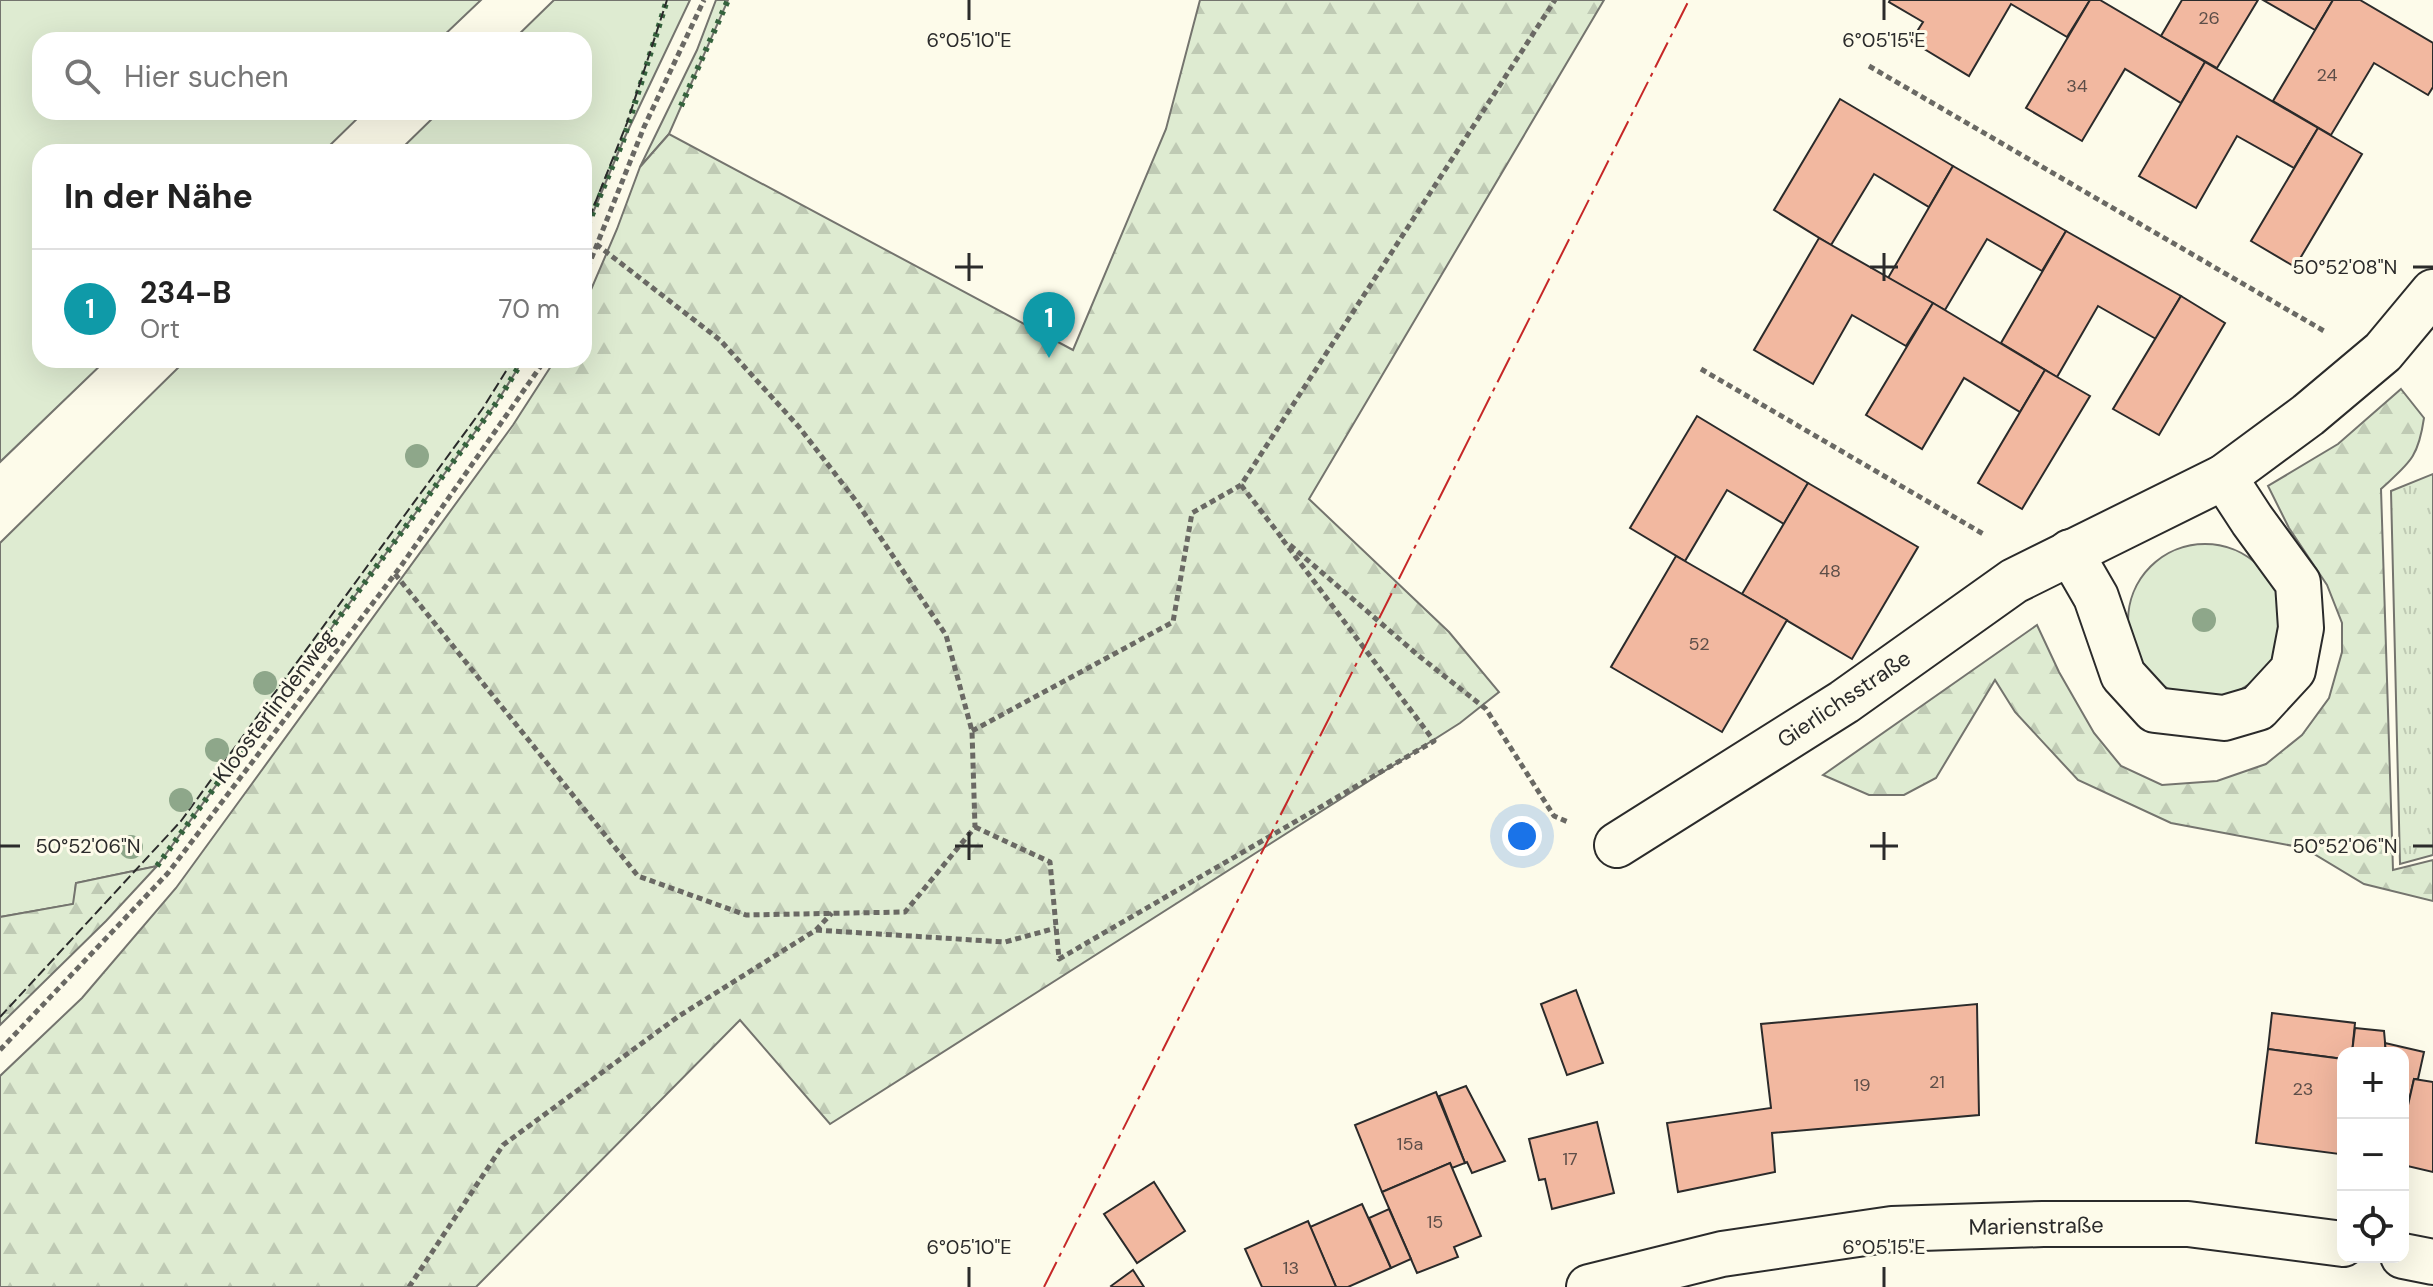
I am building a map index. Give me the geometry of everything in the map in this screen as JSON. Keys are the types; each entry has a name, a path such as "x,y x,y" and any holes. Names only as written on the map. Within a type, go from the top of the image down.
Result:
{"street":[{"name":"Gierlichsstraße","path":"1617,845 1844,702 2014,581 2224,477 2308,415 2373,360 2433,292"},
{"path":"2055,559 2096,597 2123,675 2155,710 2224,718 2258,708 2293,670 2301,628 2298,583 2224,477"},
{"name":"Marienstraße","path":"1589,1287 1722,1254 1892,1229 2043,1224 2188,1224 2337,1243"},
{"path":"2409,1257 2433,1262"}],"path":[{"path":"592,255 644,127 704,0"},
{"path":"972,731 1173,622 1192,513 1241,485 1555,0"},
{"path":"1869,66 2373,360"},
{"path":"395,574 638,876 746,915 905,912 975,827 972,731 946,635 846,488 799,427 720,340 596,244"},
{"name":"Kloosterlindenweg","path":"0,1050 168,873 395,574 539,368"},
{"path":"1701,369 2055,559"},
{"path":"975,827 1050,862 1059,959 1434,741 1241,485"},
{"path":"1280,536 1419,656 1486,709 1554,816 1617,845"},
{"path":"409,1287 503,1145 679,1016 816,930 833,912"},
{"path":"816,930 1005,942 1056,928"}],"green space":[{"path":"0,0 481,0 447,32 32,32 32,120 356,120 331,144 32,144 32,368 98,368 0,462"},
{"path":"554,0 690,0 623,141 592,215 592,144 406,144 431,120 592,120 592,32 521,32"},
{"path":"716,0 728,0 669,134 640,167 697,50"},
{"path":"1200,0 1604,0 1309,499 1449,632 1499,692 1460,723 830,1124 740,1020 476,1287 0,1287 0,1076 82,998 176,888 513,425 550,368 592,368 592,287 640,167 669,134 1073,350 1166,129"},
{"path":"178,368 518,368 497,402 157,866 76,883 74,904 0,917 0,543"},
{"path":"2401,389 2424,418 2419,443 2411,459 2381,489 2393,870 2433,860 2433,901 2364,884 2304,848 2171,823 2078,780 2015,712 1995,680 1936,778 1904,795 1869,795 1823,775 2037,625 2059,672 2094,733 2121,766 2162,785 2217,781 2266,764 2302,735 2329,698 2342,652 2342,623 2327,585 2289,528 2268,486 2338,444"},
{"path":"2433,474 2433,855 2400,864 2391,491"},
{"path":"2205,544 2235,550 2260,566 2276,591 2282,621 2276,651 2260,676 2235,692 2205,698 2175,692 2150,676 2134,651 2128,621 2134,591 2150,566 2175,550"},
{"path":"157,866 0,1025 0,917 73,904 76,883"}],"building":[{"path":"1890,0 2090,0 2067,37 2011,4 1969,76 1911,41 1923,22"},
{"path":"2090,0 2100,0 2205,62 2181,103 2125,69 2082,141 2026,108"},
{"path":"2182,0 2258,0 2217,68 2161,36"},
{"path":"2263,0 2333,0 2315,30"},
{"path":"2333,0 2360,0 2433,43 2433,87 2428,95 2374,63 2331,135 2273,101"},
{"path":"2205,62 2318,128 2294,168 2237,136 2196,208 2139,176"},
{"path":"1840,99 1953,166 1929,207 1874,174 1831,245 1774,210"},
{"path":"2318,128 2362,154 2295,267 2251,241"},
{"path":"1953,166 2066,231 2042,271 1987,239 1945,310 1888,278"},
{"path":"2066,231 2181,296 2156,339 2098,306 2057,377 2001,343"},
{"path":"1819,238 1933,303 1906,346 1852,315 1813,384 1754,350"},
{"path":"2181,296 2225,323 2159,435 2113,409"},
{"path":"1933,303 2045,370 2020,412 1964,378 1922,449 1866,415"},
{"path":"2045,370 2090,396 2022,509 1978,483"},
{"path":"1697,416 1808,483 1784,524 1727,490 1685,561 1630,528"},
{"path":"1808,483 1918,547 1852,659 1742,594"},
{"path":"1676,556 1787,620 1722,732 1611,667"},
{"path":"1576,990 1603,1063 1567,1075 1541,1004"},
{"path":"1977,1004 1979,1115 1772,1133 1775,1172 1678,1192 1667,1123 1771,1108 1761,1024"},
{"path":"2272,1013 2355,1023 2353,1047 2337,1047 2337,1058 2268,1049"},
{"path":"2355,1028 2384,1031 2385,1047 2353,1047"},
{"path":"2268,1049 2337,1058 2337,1154 2256,1143"},
{"path":"2409,1049 2424,1052 2418,1079 2414,1079 2409,1102"},
{"path":"2414,1079 2433,1082 2433,1172 2409,1166 2409,1101"},
{"path":"1466,1086 1505,1161 1472,1173 1465,1163 1439,1096"},
{"path":"1436,1092 1465,1163 1452,1168 1450,1163 1382,1192 1355,1125"},
{"path":"1597,1122 1614,1193 1552,1209 1545,1179 1539,1180 1529,1139"},
{"path":"1450,1163 1481,1236 1454,1247 1458,1257 1417,1273 1382,1192"},
{"path":"1154,1182 1185,1231 1137,1263 1104,1214"},
{"path":"1362,1204 1391,1268 1348,1287 1336,1287 1310,1227"},
{"path":"1389,1209 1411,1259 1391,1268 1369,1218"},
{"path":"1308,1221 1336,1287 1262,1287 1245,1249"},
{"path":"1133,1270 1144,1287 1111,1286"}],"hedge":[{"path":"592,215 623,141 667,0"},
{"path":"681,106 728,0"},
{"path":"157,866 497,402 518,368"}],"fence":[{"path":"592,211 627,123 667,0"},
{"path":"0,1017 181,821 483,408 508,368"}],"power":[{"path":"1044,1287 1689,0"}],"place":[{"name":"234-B","path":"1049,358"}]}
